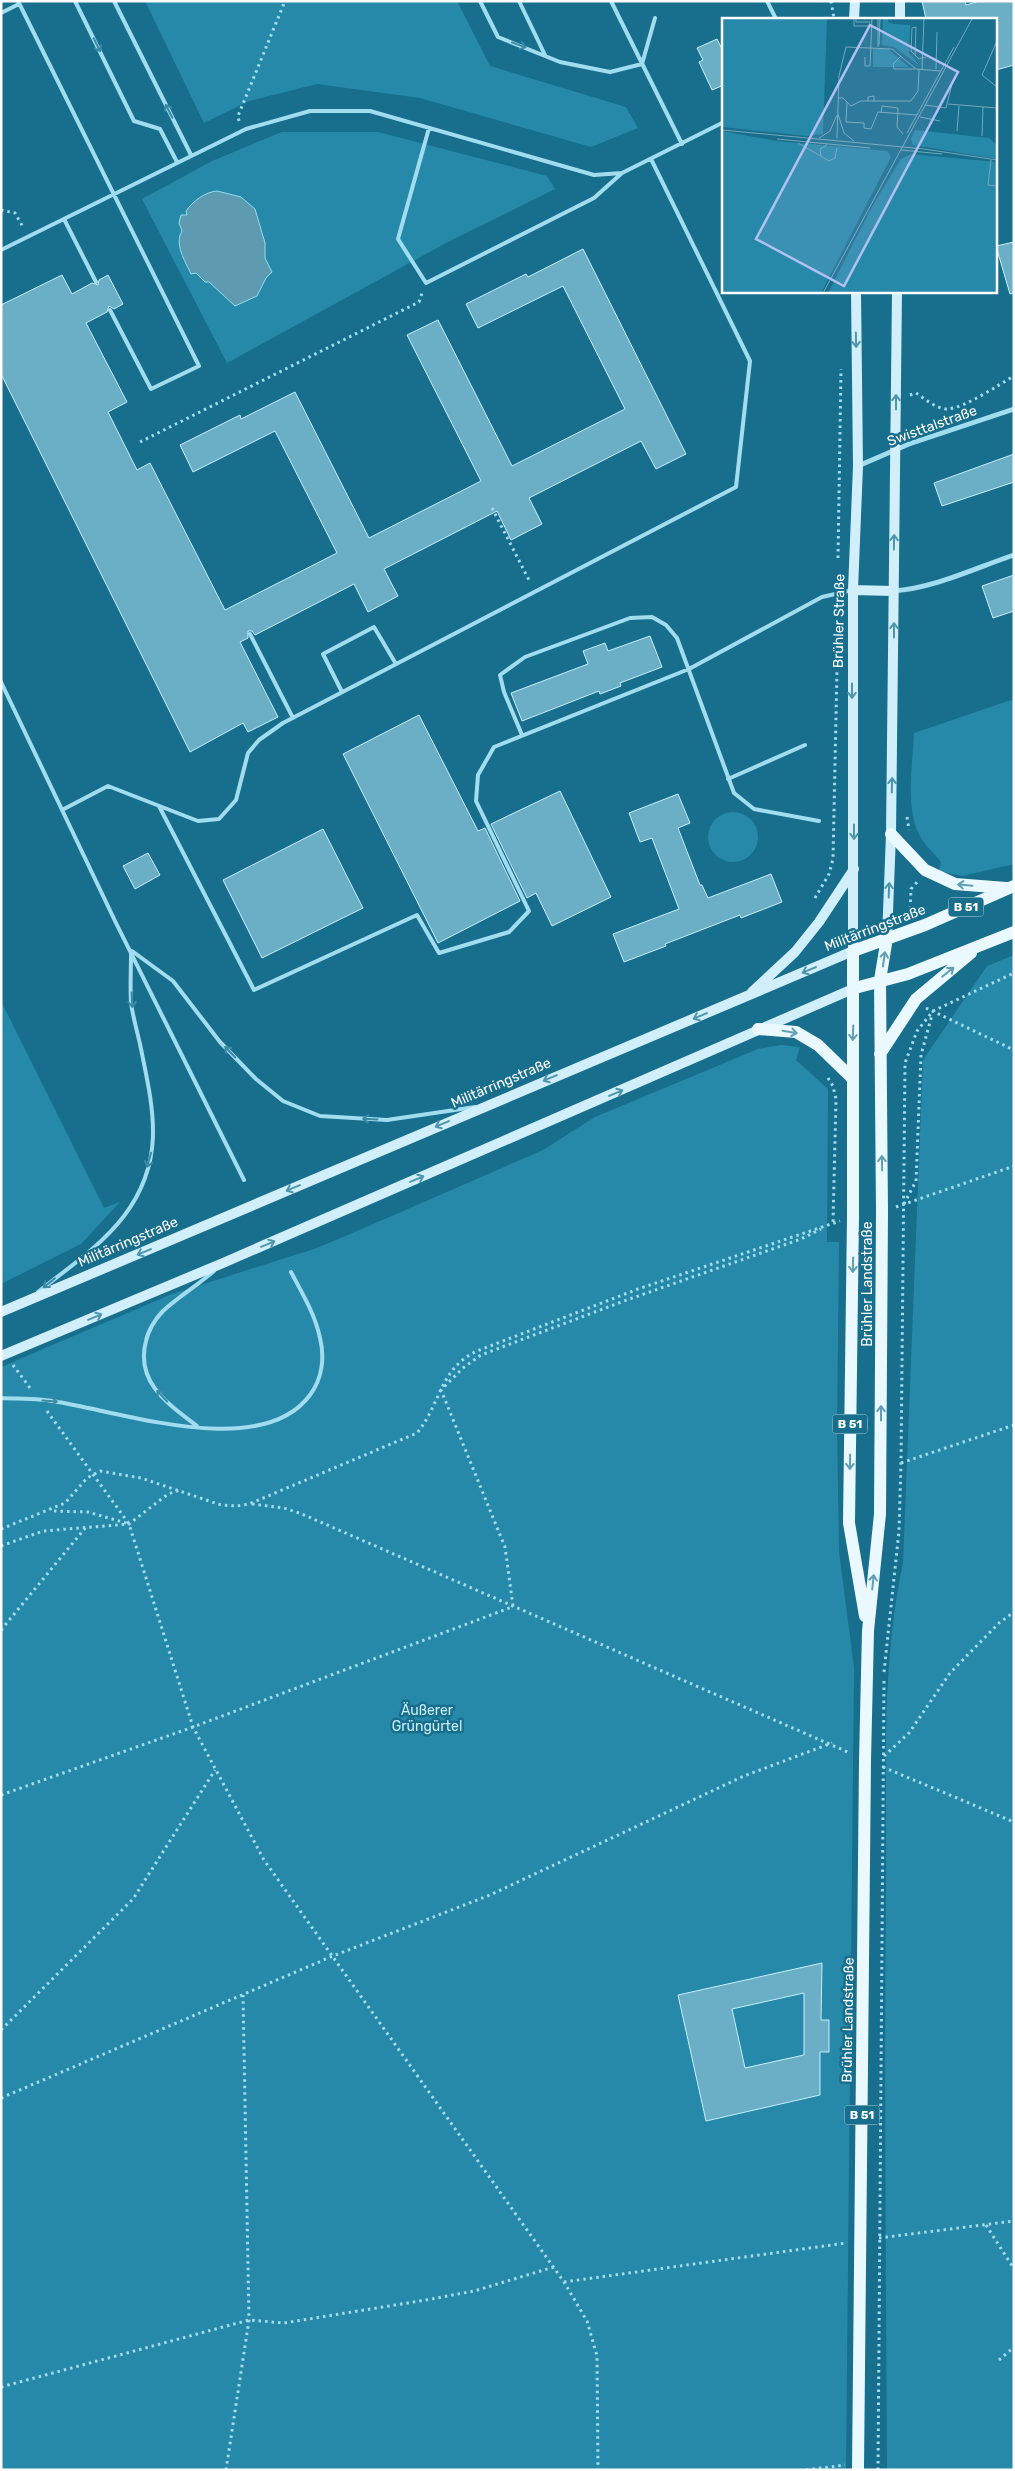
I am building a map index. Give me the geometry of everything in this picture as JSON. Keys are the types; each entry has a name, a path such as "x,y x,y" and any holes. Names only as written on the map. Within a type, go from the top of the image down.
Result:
{"main road":[{"path":"854,18 855,1"},
{"path":"900,1 900,18"},
{"name":"Brühler Straße","path":"854,951 853,590 858,466 856,292"},
{"path":"887,938 891,834 897,292"},
{"path":"853,590 894,591"},
{"name":"B 51","path":"891,834 925,870 954,884 1011,887"},
{"path":"746,997 795,952 819,922 854,869"},
{"name":"Militärringstraße","path":"1,1312 487,1105 854,951 925,925 1011,887"},
{"path":"1,1356 223,1263 855,988 908,974 1014,932"},
{"name":"Brühler Landstraße","path":"858,2467 865,1760 868,1631 880,1514 882,1212 880,980 887,938"},
{"path":"880,1054 916,999 980,945"},
{"name":"Brühler Landstraße","path":"854,951 849,1523 868,1631"},
{"path":"758,1029 796,1032 818,1045 852,1078"}],"street":[{"name":"Swisttalstraße","path":"858,466 896,450 1014,409"},
{"path":"894,591 907,590 939,581 1014,555"}],"lane":[{"path":"75,1 134,121 160,129 177,162"},
{"path":"114,1 190,155"},
{"path":"480,1 498,37 560,62 610,72 642,64"},
{"path":"520,1 545,55"},
{"path":"611,1 682,144"},
{"path":"767,1 776,18"},
{"path":"1,13 19,3 198,366 151,390 110,310"},
{"path":"642,64 655,18"},
{"path":"1,250 190,155 242,131 310,111 370,111 594,175 622,173"},
{"path":"429,128 398,239 426,283 594,198 622,173 722,123"},
{"path":"62,810 108,786 198,822 219,819 236,800 248,752 259,740 293,718 736,487 750,361 651,159"},
{"path":"64,218 96,282"},
{"path":"159,806 254,990 416,915 439,953 509,932 529,911 476,801 478,775 494,747 689,669 822,597 853,590"},
{"path":"522,735 504,692 500,675 526,657 630,618 652,617 666,625 677,638 734,793 754,810 819,820"},
{"path":"342,692 323,654 374,627 396,664"},
{"path":"250,634 293,718"},
{"path":"1,682 244,1180"},
{"path":"728,779 804,745"},
{"path":"131,951 173,981 220,1042 256,1079 283,1100 320,1116 387,1120 487,1105"},
{"path":"24,1303 109,1233 124,1216 138,1192 147,1167 155,1130 152,1100 132,1004 131,951"},
{"path":"199,1428 160,1396 148,1378 142,1355 148,1332 162,1312 223,1263"},
{"path":"1,1398 56,1401 118,1415 199,1428 250,1429 278,1421 302,1407 316,1387 323,1362 320,1338 311,1312 291,1272"}],"path":[{"path":"242,131 238,116 285,1"},
{"path":"831,1 834,18"},
{"path":"1,210 15,213 28,236"},
{"path":"140,442 419,302 426,283"},
{"path":"838,565 841,360"},
{"path":"909,395 916,393 937,406 948,409 975,398 1014,376"},
{"path":"492,508 535,592"},
{"path":"819,922 812,916 810,908 829,874 833,859 837,666"},
{"path":"889,900 911,889"},
{"path":"878,2470 884,1669 899,1531 905,1063 917,1031 932,1011 1014,972"},
{"path":"932,1011 1014,1050"},
{"path":"904,1205 916,1181 921,1055 932,1011"},
{"path":"904,1205 1014,1166"},
{"path":"1,1529 50,1511 65,1503 87,1478 100,1471 141,1478 221,1504 237,1506 250,1504 417,1433 424,1425 441,1390 452,1369 463,1358 477,1351 638,1289 833,1223 801,1239 624,1300 481,1355 463,1368 441,1390"},
{"path":"13,1364 36,1395"},
{"path":"441,1390 505,1547 513,1606"},
{"path":"41,1403 129,1524 194,1727 264,1860 554,2267 588,2321 597,2356 598,2470"},
{"path":"901,1463 1014,1425"},
{"path":"1,1546 43,1531 129,1524 168,1494 180,1490"},
{"path":"250,1504 284,1508 302,1514 832,1744 883,1768 1014,1822"},
{"path":"50,1511 88,1512 129,1524"},
{"path":"1,1630 86,1527"},
{"path":"1,1795 194,1727 513,1606"},
{"path":"883,1756 909,1733 950,1673 998,1623 1014,1612"},
{"path":"1,2098 333,1956 490,1895 744,1776 832,1744"},
{"path":"1,2030 134,1900 215,1770"},
{"path":"226,2470 249,2320 243,1994"},
{"path":"564,2282 1014,2221"},
{"path":"986,2225 1014,2269"},
{"path":"1,2387 249,2320 284,2323 426,2300 474,2291 554,2267"},
{"path":"998,2360 1014,2347"},
{"path":"806,2470 828,2466 858,2467"}],"green space":[{"path":"145,1 457,1 490,66 626,107 638,128 591,147 420,98 317,84 249,101 204,123"},
{"path":"282,132 378,132 547,176 555,189 446,243 227,363 142,199 212,161"},
{"path":"1014,699 1014,864 962,876 939,871 941,862 921,838 912,811 911,784 914,733"},
{"path":"733,812 747,816 754,823 758,837 754,851 747,858 733,862 719,858 712,851 708,837 712,823 719,816"},
{"path":"1014,955 1014,2470 887,2470 885,2108 886,1726 891,1644 903,1563 923,1060 987,966"},
{"path":"1,1001 104,1208 120,1202 81,1244 1,1284"},
{"name":"Äußerer Grüngürtel","path":"781,1045 800,1047 796,1060 828,1089 827,1242 839,1242 837,1427 839,1551 854,1668 846,2470 1,2470 1,1367 172,1294 317,1248 543,1150 595,1117 758,1049"}],"shaded area":[{"path":"217,191 241,197 255,209 265,243 265,258 272,272 266,278 257,296 235,306 209,282 205,282 196,273 191,274 183,258 179,241 182,231 179,223 181,215 187,215 186,211 200,198 208,193"}],"building":[{"path":"922,1 965,1 966,5 980,1 1014,1 1014,65 998,69 998,18 926,18"},
{"path":"717,39 722,49 722,86 712,90 699,62 703,60 697,48"},
{"path":"1014,242 1014,293 1010,294 998,253 998,246"},
{"path":"583,249 686,454 656,469 641,441 529,498 542,524 511,540 497,511 384,569 398,596 368,612 354,584 255,635 252,631 248,631 248,638 240,642 278,717 248,732 243,723 190,752 1,374 1,305 62,275 72,294 92,283 98,285 99,280 108,275 123,304 114,309 109,306 107,312 86,323 127,402 108,412 137,470 150,463 225,610 337,553 275,431 193,472 180,445 240,415 241,419 295,392 369,538 481,481 407,335 438,320 512,466 625,409 563,286 478,328 466,304 526,274 528,277"},
{"path":"1014,454 1014,482 942,506 934,483"},
{"path":"1014,575 1014,611 993,618 982,586"},
{"path":"650,636 662,667 620,683 621,686 600,694 599,691 522,721 511,693 588,664 583,651 605,643 608,651"},
{"path":"419,715 478,831 485,828 520,901 438,943 343,754"},
{"path":"560,791 611,897 552,926 536,893 527,898 491,824"},
{"path":"678,794 690,823 678,828 700,885 702,885 708,898 771,874 782,902 741,918 740,915 624,962 613,934 679,909 652,838 640,842 629,813"},
{"path":"323,829 363,908 262,958 223,880"},
{"path":"148,853 160,875 135,889 123,866"},
{"path":"822,1963 821,2020 829,2020 829,2052 820,2052 820,2095 706,2121 678,1995","holes":["804,1993 804,2055 745,2068 732,2009"]}]}
